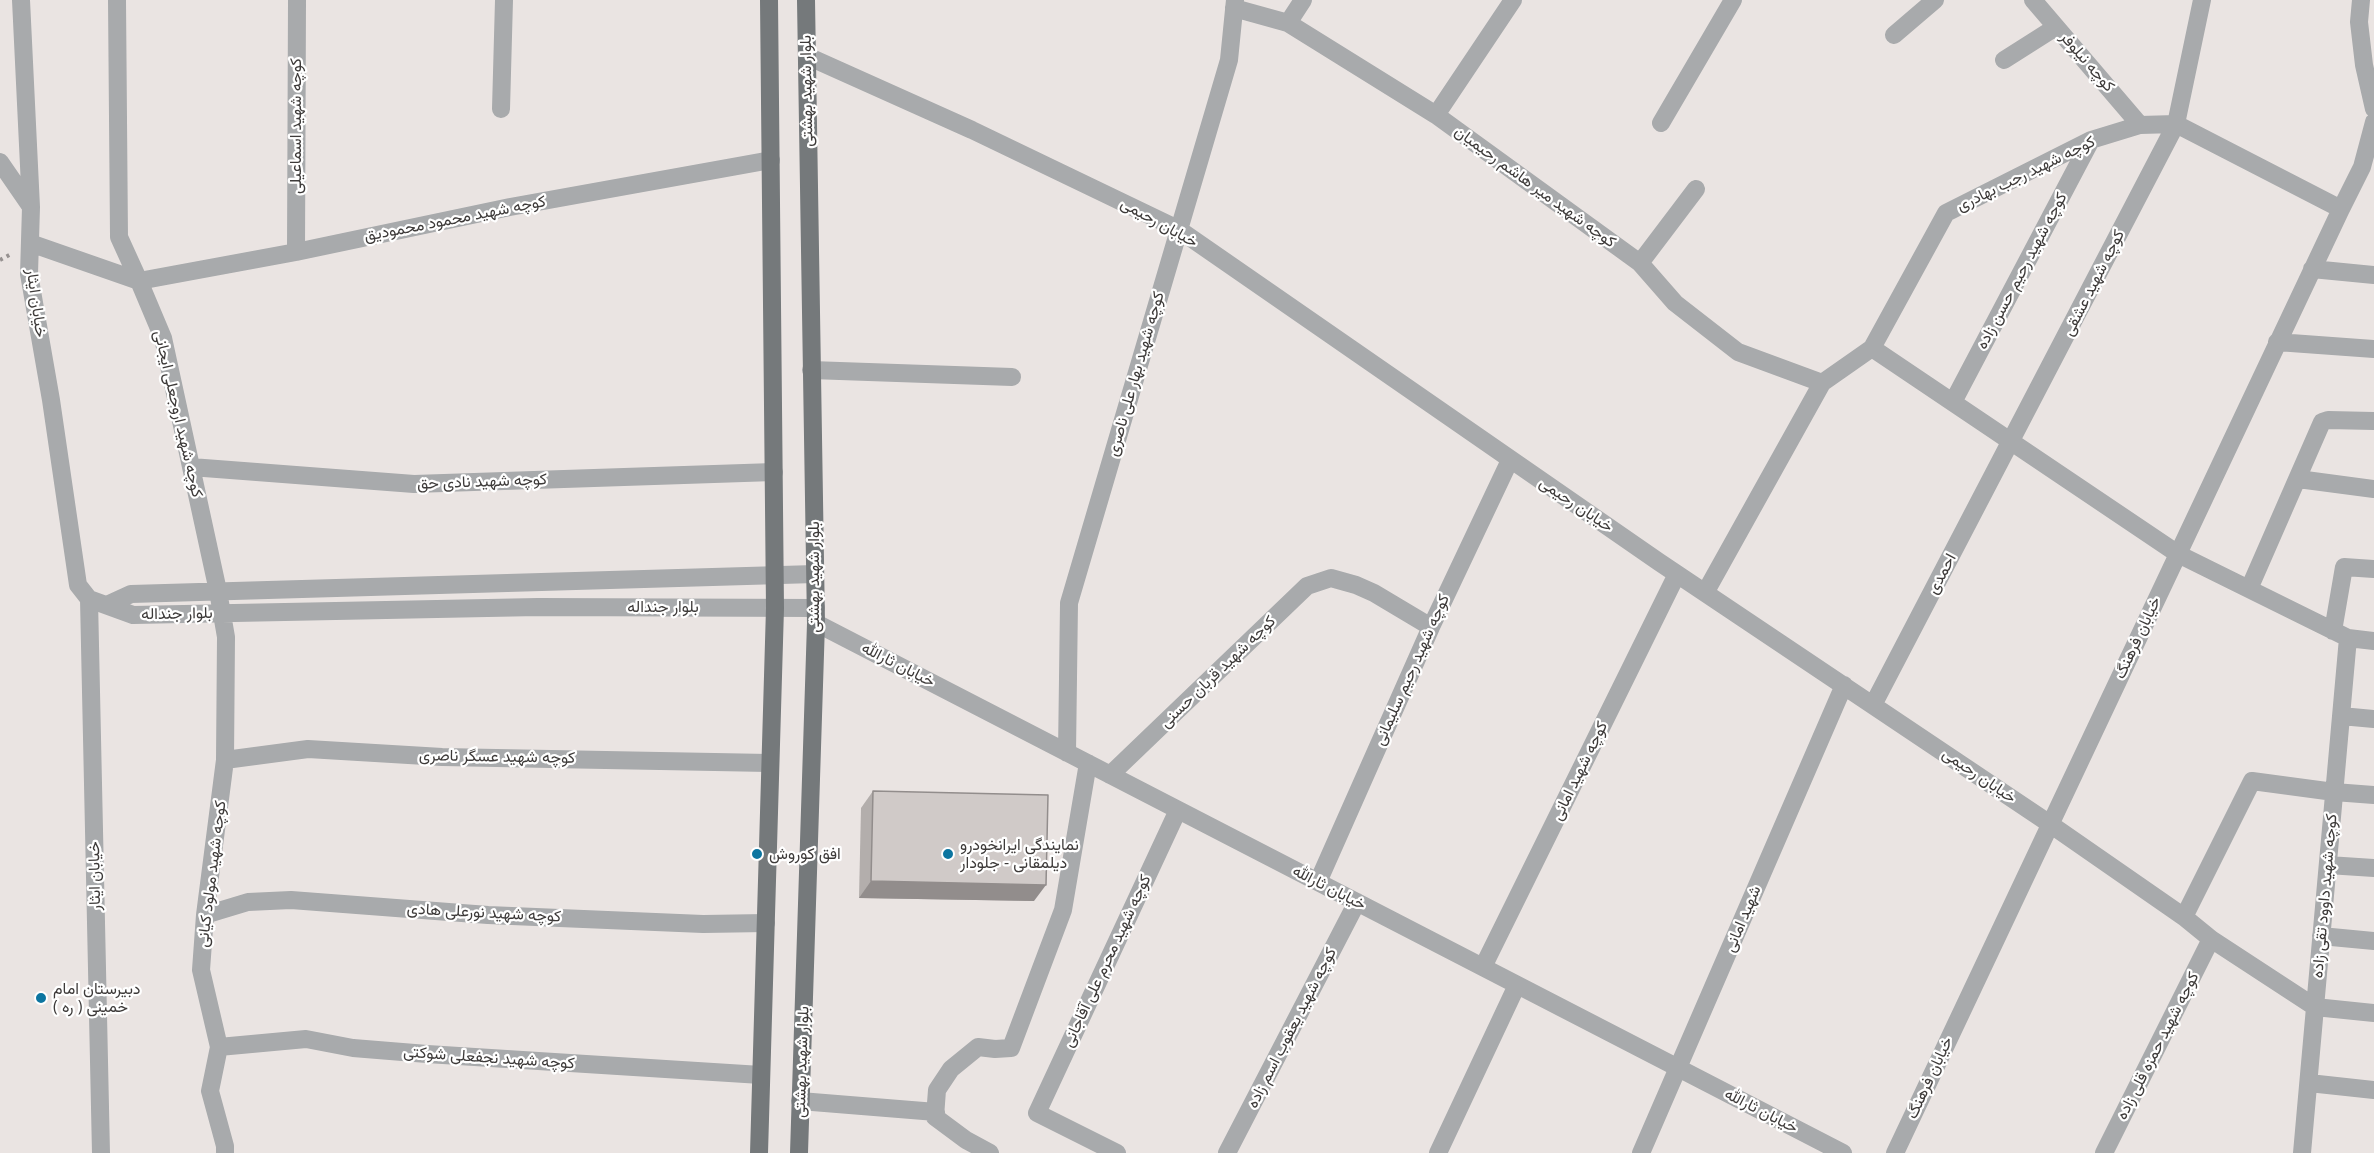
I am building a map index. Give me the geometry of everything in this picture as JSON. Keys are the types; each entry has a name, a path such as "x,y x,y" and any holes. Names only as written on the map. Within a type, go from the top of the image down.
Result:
{"main road":[{"path":"759,1153 775,608 769,0"},
{"name":"بلوار شهید بهشتی","path":"799,1153 816,616 806,0"}],"street":[{"name":"کوچه شهید اروجعلی ایجانی","path":"117,0 119,237 163,338 218,591"},
{"name":"کوچه شهید اسماعیلی","path":"296,252 297,0"},
{"path":"501,109 504,0"},
{"path":"1288,23 1304,0"},
{"path":"1436,115 1513,0"},
{"path":"1660,123 1733,0"},
{"path":"1894,35 1935,0"},
{"name":"کوچه شهید عشقی","path":"2012,442 2176,124 2202,0"},
{"path":"2361,0 2359,22 2364,65 2374,109"},
{"name":"خیابان ایثار","path":"16,1 31,207 29,274 51,400 78,585 88,599 100,1153"},
{"name":"کوچه نیلوفر","path":"2041,3 2056,27 2140,125"},
{"name":"کوچه شهید میر هاشم رحیمیان","path":"1235,4 1288,23 1436,115 1640,263 1675,303 1738,352 1822,383"},
{"name":"کوچه شهید بهار علی ناصری","path":"1067,753 1069,603 1229,60 1235,4"},
{"path":"2004,60 2056,27"},
{"name":"خیابان رحیمی","path":"807,56 972,130 1178,229 1510,460 2050,824 2184,917 2211,939 2315,1007"},
{"name":"خیابان فرهنگ","path":"1895,1153 2277,342 2362,167 2374,122"},
{"path":"2176,124 2341,209"},
{"name":"کوچه شهید رجب بهادری","path":"1822,383 1872,348 1946,213 2091,140 2140,125 2176,124"},
{"name":"کوچه شهید رحیم حسن زاده","path":"1953,402 2091,140"},
{"name":"کوچه شهید محمود محمودیق","path":"139,281 296,252 510,207 771,160"},
{"path":"0,162 31,207"},
{"path":"1640,263 1696,189"},
{"path":"30,243 139,281"},
{"path":"2312,269 2374,274"},
{"path":"2277,342 2374,349"},
{"path":"1872,348 2178,554 2340,635 2374,641"},
{"path":"811,370 1011,376"},
{"path":"1705,593 1822,383"},
{"path":"2249,589 2322,422 2328,420 2374,421"},
{"name":"احمدی","path":"1873,705 2012,442"},
{"name":"کوچه شهید رحیم سلیمانی","path":"1318,882 1431,627 1510,460"},
{"name":"کوچه شهید نادی حق","path":"191,467 414,484 774,472"},
{"path":"2298,479 2374,489"},
{"name":"کوچه شهید داوود تقی زاده","path":"2302,1153 2341,716 2340,635 2344,567 2374,569"},
{"name":"بلوار جنداله","path":"107,605 131,594 815,573"},
{"name":"کوچه شهید امانی","path":"1483,967 1677,574"},
{"name":"کوچه شهید قربان حسنی","path":"1110,775 1307,586 1331,578 1374,593 1431,627"},
{"path":"449,609 453,583"},
{"name":"کوچه شهید مولود کیانی","path":"218,591 226,637 225,760 205,915 201,970 219,1047 210,1091 225,1153"},
{"path":"88,599 107,605"},
{"name":"بلوار جنداله","path":"107,605 133,615 449,609 775,608 816,616"},
{"name":"خیابان ثارالله","path":"816,616 1067,753 1843,1153"},
{"name":"شهید امانی","path":"1641,1153 1844,686"},
{"path":"2341,716 2374,719"},
{"name":"کوچه شهید عسگر ناصری","path":"225,760 308,749 442,757 769,763"},
{"path":"990,1153 936,1117 937,1090 951,1069 978,1047 1011,1048 1063,910 1088,763"},
{"path":"2184,917 2252,781 2374,795"},
{"name":"کوچه شهید محرم علی آقاجانی","path":"1117,1153 1036,1113 1178,810"},
{"path":"2328,865 2374,868"},
{"name":"کوچه شهید نورعلی هادی","path":"205,915 248,902 291,900 488,915 703,924 766,923"},
{"name":"کوچه شهید یعقوب اسم زاده","path":"1227,1153 1357,902"},
{"path":"2321,936 2374,941"},
{"name":"کوچه شهید حمزه قلی زاده","path":"2104,1153 2211,939"},
{"path":"1438,1153 1517,985"},
{"path":"2315,1007 2374,1013"},
{"name":"کوچه شهید نجفعلی شوکتی","path":"219,1047 306,1040 353,1048 427,1054 761,1075"},
{"path":"2309,1083 2374,1090"},
{"path":"800,1101 936,1112"}],"building":[{"name":"نمایندگی ایرانخودرو دیلمقانی - جلودار","path":"873,791 1048,795 1046,885 871,881"}],"place":[{"name":"افق کوروش","path":"757,854"},
{"name":"نمایندگی ایرانخودرو دیلمقانی - جلودار","path":"948,854"},
{"name":"دبیرستان امام خمینی ( ره )","path":"41,998"}]}
